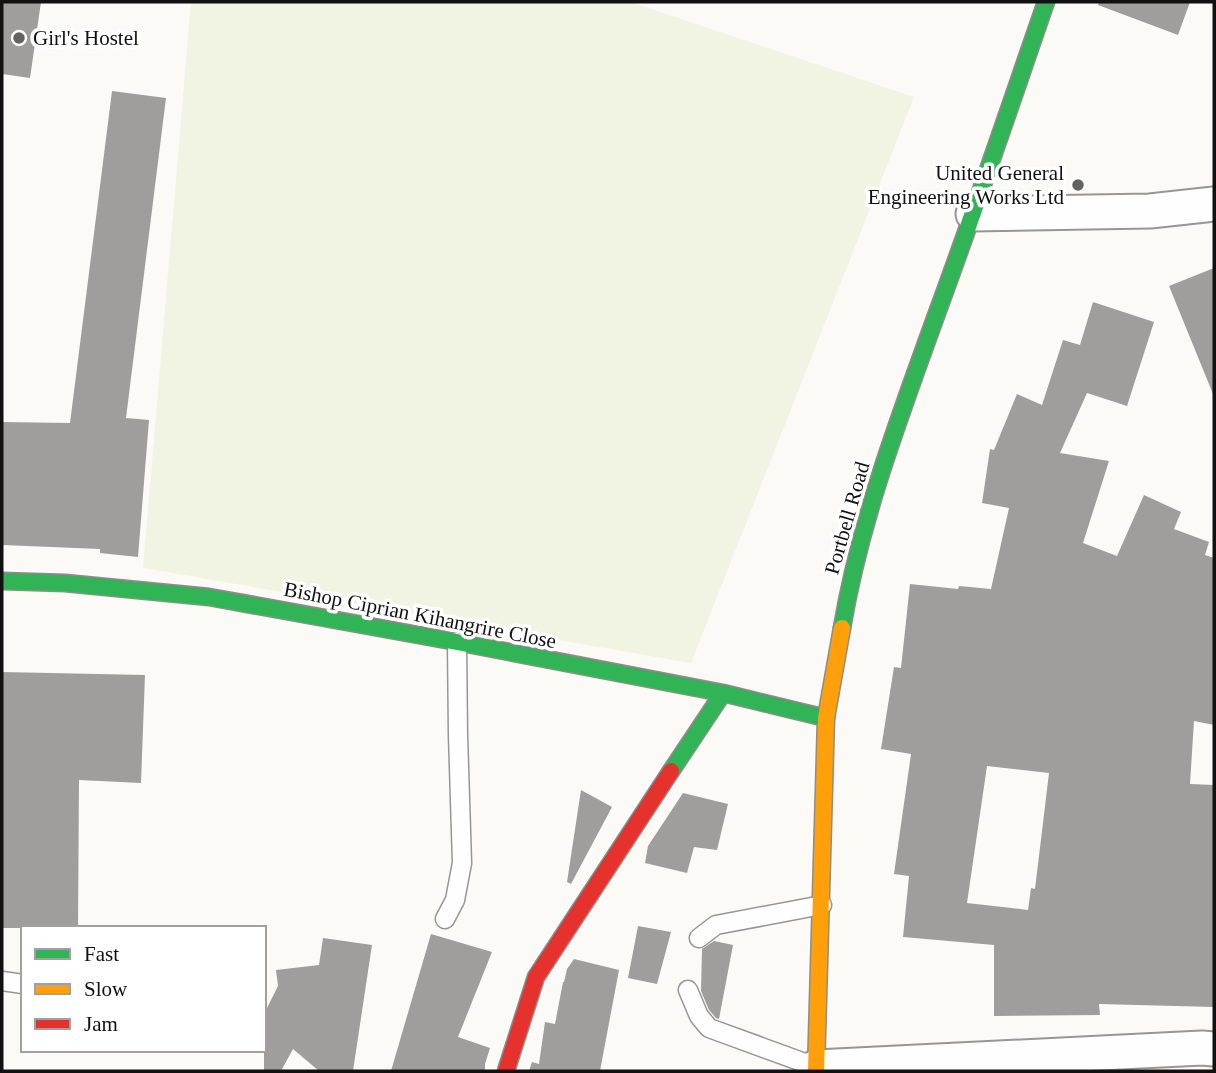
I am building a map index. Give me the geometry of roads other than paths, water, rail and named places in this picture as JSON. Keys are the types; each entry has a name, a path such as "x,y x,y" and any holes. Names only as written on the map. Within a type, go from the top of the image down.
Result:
{"street":[{"name":"Portbell Road","path":"816,1069 826,718 849,585 890,444 1046,2"},
{"path":"973,214 1150,211 1214,204"},
{"name":"Bishop Ciprian Kihangrire Close","path":"2,582 65,583 209,597 723,693 826,718"},
{"path":"506,1071 536,977 723,693"},
{"path":"816,1069 1214,1049"}],"lane":[{"path":"445,919 455,900 462,863 457,642"},
{"path":"699,938 716,925 822,905"},
{"path":"2,981 21,984"},
{"path":"688,990 699,1017 709,1028 816,1069"}],"place":[{"name":"Girl's Hostel","path":"19,38"},
{"name":"United General Engineering Works Ltd","path":"1078,185"}]}
